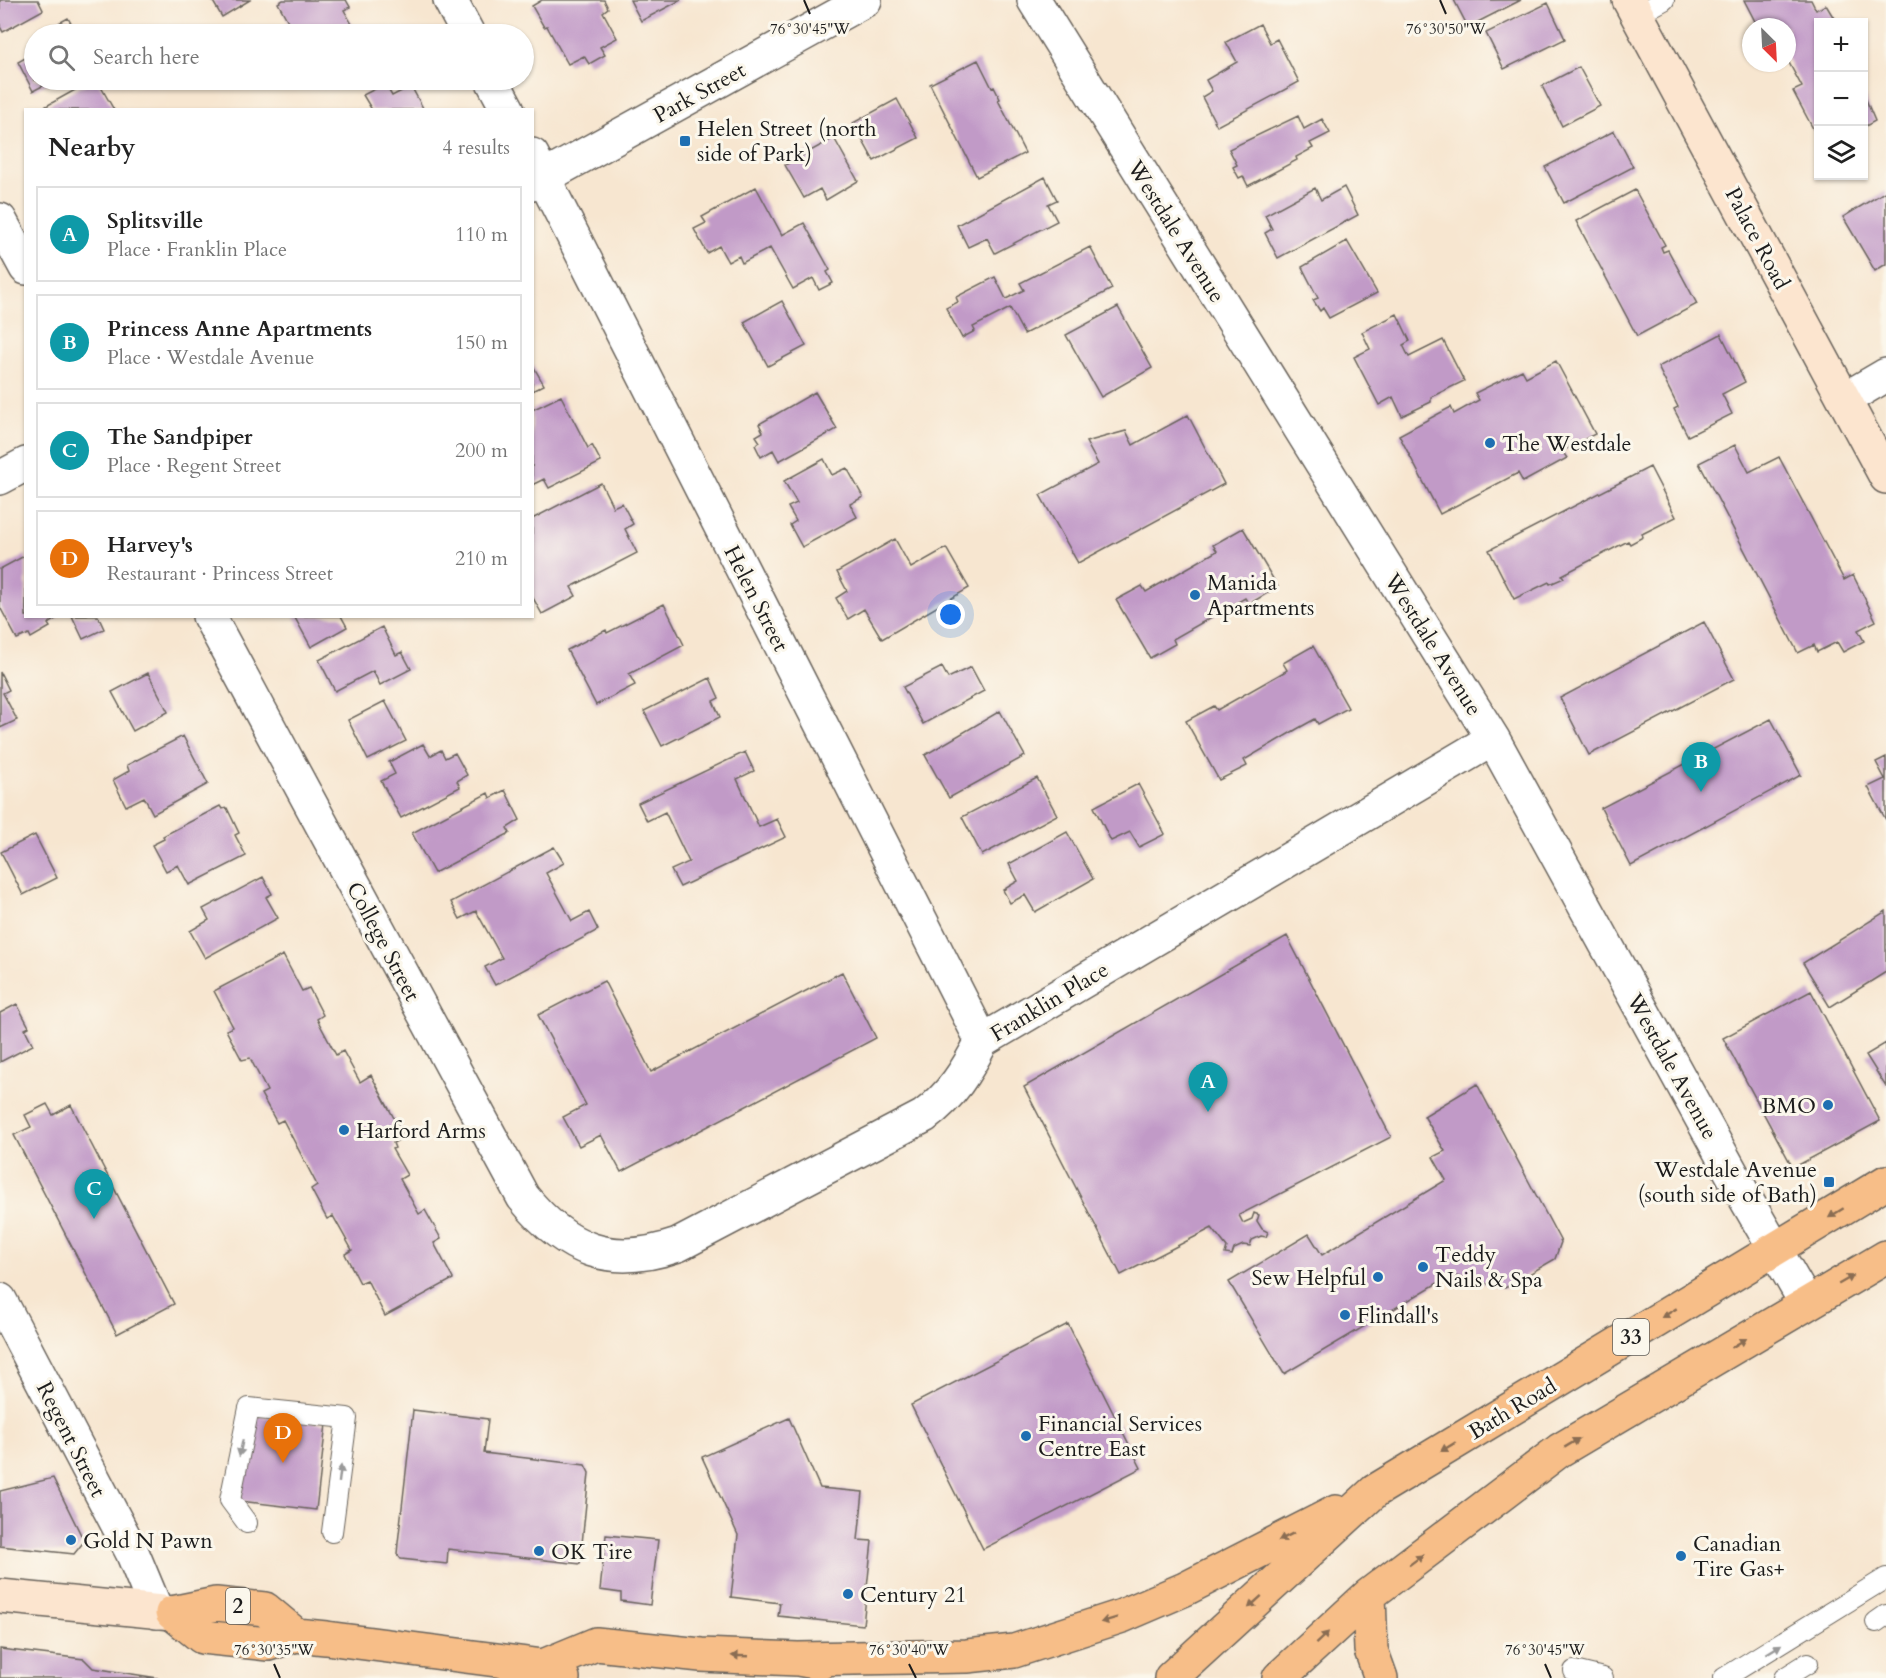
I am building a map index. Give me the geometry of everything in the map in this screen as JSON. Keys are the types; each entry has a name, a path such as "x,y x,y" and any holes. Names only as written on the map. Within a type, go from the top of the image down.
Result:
{"main road":[{"name":"Bath Road","path":"1171,1678 1375,1491 1886,1182"},
{"path":"1279,1678 1369,1595 1560,1450 1886,1257"},
{"path":"798,1659 967,1656 1014,1651 1122,1616 1185,1590 1375,1491"},
{"path":"1369,1595 1371,1650 1381,1678"},
{"name":"2","path":"164,1613 216,1604 265,1609 296,1635 553,1672 596,1644 701,1655 798,1659 907,1678"}],"street":[{"path":"450,0 463,24"},
{"name":"Park Street","path":"536,172 865,0"},
{"name":"Westdale Avenue","path":"1034,0 1493,739 1806,1303"},
{"name":"Palace Road","path":"1643,5 1886,477"},
{"path":"497,90 507,108"},
{"name":"Helen Street","path":"536,172 982,1041"},
{"path":"0,220 24,264"},
{"path":"1845,399 1886,375"},
{"path":"0,478 24,465"},
{"name":"College Street","path":"209,618 523,1197 547,1224 581,1247"},
{"name":"Franklin Place","path":"581,1247 606,1254 628,1256 654,1253 686,1240 924,1116 944,1102 959,1084 982,1041 1493,739"},
{"name":"Regent Street","path":"0,1300 164,1613"},
{"name":"2","path":"0,1596 164,1613"}],"lane":[{"path":"248,1523 230,1500 249,1408 347,1418 332,1532"},
{"path":"1724,1678 1886,1578"},
{"path":"1784,1678 1809,1663"},
{"path":"1574,1671 1603,1678"}],"building":[{"path":"0,0 38,0 43,10 3,32 0,27"},
{"path":"212,0 250,0 222,17"},
{"path":"283,0 346,0 350,7 344,10 352,24 290,24 278,3"},
{"path":"542,0 604,0 608,8 603,12 617,38 600,47 605,55 589,64 584,56 568,64 547,26 544,27 532,6"},
{"path":"630,0 681,0 641,21"},
{"path":"1454,0 1521,0 1468,27"},
{"path":"1744,0 1811,0 1816,10 1826,5 1834,18 1814,18 1814,130 1793,91 1802,87 1794,72 1796,72 1796,18 1753,18"},
{"path":"1548,3 1565,39 1504,69 1486,33"},
{"path":"68,18 71,24 57,24"},
{"path":"1260,24 1270,43 1277,39 1299,82 1217,126 1202,97 1212,91 1206,80 1237,62 1226,42"},
{"path":"24,59 24,74 18,62"},
{"path":"978,60 992,88 994,87 1000,99 998,100 1025,153 977,177 930,84"},
{"path":"1579,67 1600,106 1562,126 1542,86"},
{"path":"75,90 103,90 113,108 43,108"},
{"path":"373,90 388,90 392,96 403,90 413,90 423,108 371,108 363,95"},
{"path":"897,99 918,138 874,161 853,123"},
{"path":"1868,104 1875,121 1868,125"},
{"path":"1298,116 1304,129 1322,119 1330,133 1310,143 1313,148 1296,157 1297,160 1248,186 1243,176 1239,178 1233,167 1237,165 1229,149"},
{"path":"1614,131 1633,167 1564,203 1545,167"},
{"path":"834,138 858,181 826,200 820,189 804,198 785,165"},
{"path":"1045,177 1057,200 1048,204 1057,221 995,253 987,238 968,247 957,225"},
{"path":"756,187 782,235 804,223 830,270 827,272 833,283 819,290 813,278 793,289 770,248 742,263 739,256 728,262 719,246 707,253 694,229 706,223 702,217"},
{"path":"1344,187 1358,215 1278,258 1265,233 1272,229 1265,215 1315,188 1321,200"},
{"path":"1635,190 1665,245 1661,247 1663,252 1668,250 1697,304 1637,336 1576,221"},
{"path":"1886,191 1886,264 1875,271 1843,217"},
{"path":"1347,241 1377,293 1329,318 1323,308 1320,311 1313,300 1318,298 1302,267"},
{"path":"1090,247 1112,289 1024,334 1010,308 973,327 975,331 962,338 946,308 958,302 956,297 995,277 1006,299 1024,290 1020,283"},
{"path":"782,301 806,346 768,366 744,322"},
{"path":"1118,307 1152,368 1101,397 1066,335"},
{"path":"1397,314 1410,341 1403,345 1409,357 1443,340 1464,381 1431,397 1431,402 1402,416 1393,397 1379,405 1354,357 1370,349 1362,332"},
{"path":"1721,334 1745,382 1722,394 1732,414 1688,436 1674,409 1678,407 1658,367"},
{"name":"The Westdale","path":"1556,361 1595,434 1562,451 1567,458 1523,482 1518,473 1440,514 1399,435 1451,407 1454,414 1479,400 1475,393 1522,370 1526,377"},
{"path":"534,368 544,385 534,390"},
{"path":"815,392 837,429 779,461 773,450 761,457 755,445 760,442 756,436 763,432 759,424"},
{"path":"561,396 588,448 592,445 601,462 549,488 544,479 534,484 534,409"},
{"path":"1188,415 1224,484 1078,563 1040,495 1098,464 1086,442 1126,431 1133,445"},
{"path":"1735,445 1749,472 1779,457 1844,580 1853,575 1876,621 1858,630 1864,641 1843,652 1837,642 1817,652 1814,645 1798,653 1699,463"},
{"path":"824,459 832,475 847,468 863,497 850,504 857,517 802,547 790,525 796,521 788,507 797,503 784,481"},
{"path":"1650,467 1676,517 1642,534 1643,537 1630,544 1628,541 1562,575 1564,578 1550,584 1549,582 1514,599 1489,550"},
{"path":"601,483 613,507 622,503 633,524 625,529 637,553 571,587 576,596 542,614 534,600 534,518"},
{"name":"Manida Apartments","path":"1243,528 1278,587 1249,604 1245,598 1173,639 1175,644 1150,658 1116,600 1142,586 1146,592 1217,551 1213,545"},
{"path":"895,539 911,568 946,548 969,588 882,639 864,609 848,619 836,598 847,591 837,572"},
{"path":"24,556 24,618 57,618 48,624 50,627 31,638 29,634 17,639 0,607 0,569"},
{"path":"664,604 684,645 629,674 635,685 596,705 567,650"},
{"path":"73,618 99,618 104,629 83,639"},
{"path":"295,618 342,618 347,627 311,647"},
{"path":"1704,622 1734,679 1589,755 1560,698"},
{"path":"382,627 396,655 402,652 411,669 380,685 373,671 335,691 319,660"},
{"path":"1313,646 1348,708 1318,724 1315,719 1297,729 1244,760 1247,766 1219,780 1186,721 1214,706 1217,710 1284,672 1287,670 1283,663"},
{"path":"942,667 948,678 971,667 984,691 923,724 903,687"},
{"path":"0,672 9,690 3,693 17,720 0,728"},
{"path":"148,673 168,712 133,731 112,692"},
{"path":"710,678 719,698 713,701 720,717 662,746 644,711"},
{"path":"385,701 406,741 368,760 348,720"},
{"path":"1000,711 1025,756 949,798 925,755"},
{"path":"1771,719 1801,775 1631,866 1601,808"},
{"path":"183,736 208,784 153,814 144,797 126,806 113,780 129,771 127,765"},
{"path":"423,744 430,756 441,750 445,758 455,753 467,775 457,781 460,787 401,818 381,781 395,774 389,762"},
{"path":"745,752 754,771 737,779 759,827 777,819 786,837 680,887 671,870 689,862 665,812 647,821 638,803"},
{"path":"1886,757 1886,820 1868,787 1885,779 1876,762"},
{"path":"1037,778 1057,815 982,855 962,817"},
{"path":"1138,784 1165,834 1139,847 1130,832 1111,841 1094,807"},
{"path":"505,790 520,820 507,828 510,833 434,873 412,833 488,793 490,798"},
{"path":"220,806 222,809 227,808 239,833 235,835 246,856 189,885 178,865 166,871 152,845 164,839 163,836"},
{"path":"1067,832 1093,879 1035,912 1025,895 1010,903 1003,890 1018,881 1009,864"},
{"path":"35,835 57,878 23,895 1,852"},
{"path":"554,847 564,863 546,873 572,921 589,912 598,930 495,985 485,967 502,958 476,911 460,919 451,902"},
{"path":"263,877 272,894 266,897 278,918 205,958 190,931 209,920 203,909"},
{"path":"1886,911 1886,972 1830,1007 1803,963"},
{"path":"1287,936 1391,1137 1239,1215 1243,1223 1252,1219 1254,1213 1259,1215 1257,1221 1262,1229 1268,1232 1266,1237 1261,1236 1252,1240 1250,1246 1243,1245 1234,1249 1232,1255 1225,1254 1227,1247 1212,1228 1121,1275 1024,1087"},
{"name":"Harford Arms","path":"283,955 302,991 309,988 323,1015 317,1019 336,1055 343,1051 360,1082 371,1075 404,1137 393,1143 395,1148 392,1149 407,1175 400,1179 419,1214 425,1210 439,1235 441,1239 434,1243 453,1279 385,1316 367,1280 360,1283 345,1254 352,1250 333,1216 327,1219 311,1189 317,1185 283,1120 277,1123 261,1094 267,1091 250,1058 242,1060 226,1030 233,1027 214,991"},
{"path":"842,972 876,1038 621,1172 601,1135 579,1146 563,1117 586,1105 538,1015 604,981 651,1072"},
{"path":"1811,991 1880,1121 1793,1168 1723,1038"},
{"path":"17,1004 29,1027 25,1029 33,1045 0,1062 0,1013"},
{"path":"1886,1043 1886,1087 1866,1055"},
{"path":"1477,1084 1561,1242 1555,1259 1505,1288 1451,1275 1284,1374 1229,1282 1309,1234 1322,1255 1446,1180 1433,1157 1445,1151 1424,1116"},
{"path":"47,1104 53,1115 71,1105 174,1304 117,1334 14,1135 31,1127 25,1115"},
{"name":"Financial Services Centre East","path":"1068,1324 1141,1468 983,1549 911,1405"},
{"path":"413,1410 488,1419 484,1453 585,1465 589,1473 580,1564 448,1549 447,1564 401,1559 397,1554"},
{"path":"251,1415 326,1424 316,1510 240,1501"},
{"path":"789,1418 820,1488 863,1492 858,1540 872,1541 863,1625 778,1616 780,1603 731,1597 738,1535 702,1457"},
{"path":"53,1478 84,1541 82,1544 74,1554 0,1546 0,1491"},
{"path":"606,1535 658,1540 650,1605 621,1601 621,1593 600,1590"},
{"path":"0,1649 84,1659 93,1668 158,1678 0,1678"}],"place":[{"name":"Helen Street (north side of Park)","path":"685,141"},
{"name":"The Westdale","path":"1490,443"},
{"name":"Manida Apartments","path":"1195,595"},
{"name":"Princess Anne Apartments","path":"1701,792"},
{"name":"BMO","path":"1828,1105"},
{"name":"Splitsville","path":"1208,1112"},
{"name":"Harford Arms","path":"344,1130"},
{"name":"Westdale Avenue (south side of Bath)","path":"1829,1182"},
{"name":"The Sandpiper","path":"94,1219"},
{"name":"Teddy Nails & Spa","path":"1423,1267"},
{"name":"Sew Helpful","path":"1378,1277"},
{"name":"Flindall's","path":"1345,1315"},
{"name":"Financial Services Centre East","path":"1026,1436"},
{"name":"Harvey's","path":"283,1463"},
{"name":"Gold N Pawn","path":"71,1540"},
{"name":"OK Tire","path":"539,1551"},
{"name":"Canadian Tire Gas+","path":"1681,1556"},
{"name":"Century 21","path":"848,1594"}]}
